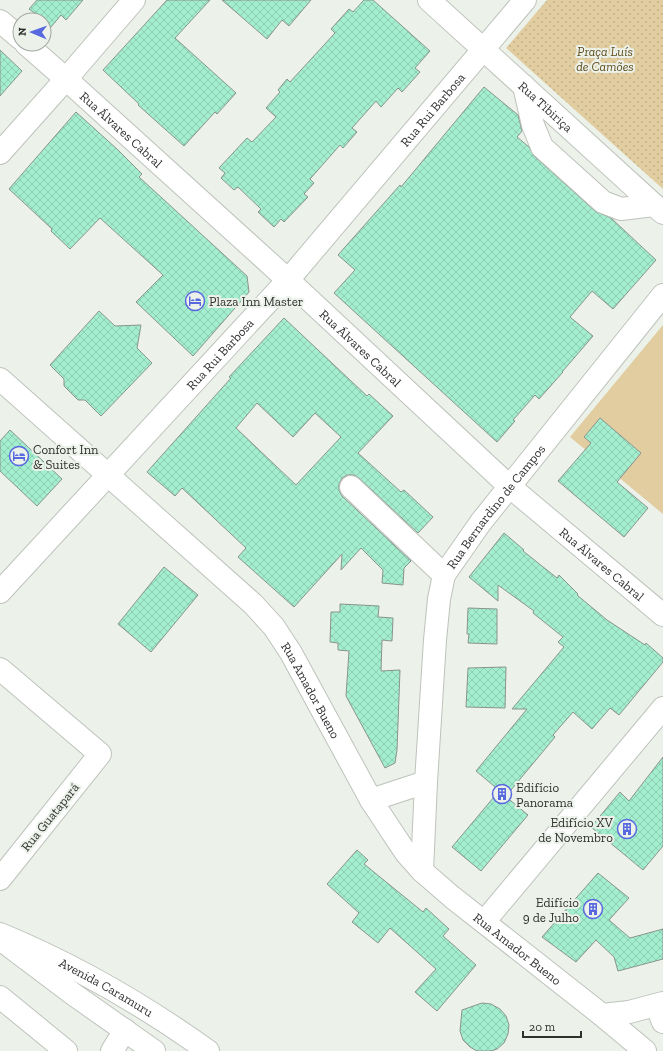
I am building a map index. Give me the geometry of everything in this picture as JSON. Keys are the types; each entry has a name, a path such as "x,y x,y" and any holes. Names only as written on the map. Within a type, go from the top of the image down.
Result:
{"street":[{"path":"0,153 134,0"},
{"name":"Rua Tibiriça","path":"429,0 659,209"},
{"name":"Rua Rui Barbosa","path":"0,592 288,280 525,0"},
{"path":"0,21 12,31"},
{"name":"Rua Álvares Cabral","path":"35,52 288,280 509,486 663,615"},
{"path":"524,86 533,125 542,147 603,202 621,208 659,209"},
{"name":"Rua Bernardino de Campos","path":"422,871 426,782 437,620 439,599 444,575 481,522 509,486 663,295"},
{"name":"Rua Amador Bueno","path":"0,379 253,604 274,627 307,680 372,800 406,853 422,871 646,1051"},
{"path":"350,487 444,575"},
{"name":"Rua Guatapará","path":"0,669 100,754 0,879"},
{"path":"484,922 663,708"},
{"path":"372,800 426,782"},
{"name":"Avenida Caramuru","path":"0,934 29,946 98,980 147,1009 208,1051"},
{"name":"Avenida Caramuru","path":"0,939 73,994 154,1051"},
{"path":"0,997 66,1051"},
{"path":"602,1015 661,1010"},
{"path":"112,1051 125,1030"},
{"path":"646,1051 663,1044"}],"green space":[{"name":"Praça Luís de Camões","path":"547,0 663,0 663,189 506,48"},
{"path":"663,325 663,514 570,437"}],"building":[{"path":"37,0 83,0 66,20 61,15 52,26 52,12 33,12 29,9"},
{"path":"167,0 210,0 175,38 236,93 217,114 215,112 184,146 138,105 139,104 103,70"},
{"path":"222,0 311,0 289,26 282,20 267,39"},
{"path":"364,0 373,0 430,51 415,68 420,72 402,92 398,88 381,107 376,101 352,128 357,132 343,148 340,145 310,179 314,183 304,194 308,197 284,222 281,219 274,227 258,212 261,209 238,187 234,190 221,178 225,173 219,168 247,138 252,142 276,117 266,108 280,92 278,90 287,79 290,82 335,33 331,29 349,9 353,12"},
{"path":"0,50 22,71 0,96"},
{"path":"484,87 518,115 522,131 517,137 529,147 534,156 595,211 611,218 656,260 613,309 592,291 570,317 593,336 539,399 535,395 513,420 515,421 497,442 334,293 355,270 338,255 400,185 401,187"},
{"path":"76,112 142,174 139,177 247,276 249,292 193,356 136,302 163,275 100,218 70,249 51,231 52,229 9,189"},
{"path":"99,311 115,326 141,325 137,348 152,363 101,416 85,400 78,400 64,386 64,379 50,365"},
{"path":"284,318 367,396 369,394 393,416 358,453 401,492 404,490 433,517 418,533 354,475 347,475 342,478 339,484 339,490 342,496 411,561 404,568 403,585 382,583 383,570 361,548 341,570 342,554 294,607 238,557 246,548 182,488 175,496 147,472 231,378 229,377","holes":["257,403 293,437 315,413 341,437 296,485 236,428"]},
{"path":"600,418 641,453 617,482 648,508 624,537 558,481 591,443 584,437"},
{"name":"Confort Inn & Suites","path":"10,430 62,479 37,506 0,471 0,441"},
{"path":"504,533 524,550 523,551 557,578 559,575 578,594 577,595 607,620 645,645 646,643 663,658 663,662 619,715 610,708 592,729 573,712 553,735 555,737 506,796 476,771 527,709 512,709 564,647 558,642 563,637 533,613 534,611 498,585 498,601 469,577"},
{"path":"164,567 198,595 151,652 118,624"},
{"path":"340,604 379,606 378,617 393,618 392,641 382,640 381,671 400,670 397,750 395,763 385,768 346,696 349,651 338,650 338,643 330,642 331,612 340,612"},
{"path":"468,608 497,609 497,644 468,643"},
{"path":"506,667 505,708 466,707 468,668"},
{"name":"Edifício XV de Novembro","path":"663,757 663,846 643,870 591,827 620,792 629,801"},
{"path":"499,791 528,815 481,871 452,847"},
{"path":"357,850 368,860 364,864 423,912 426,908 449,929 443,936 476,965 437,1011 415,992 436,969 390,928 378,943 352,922 359,913 327,884"},
{"name":"Edifício 9 de Julho","path":"598,873 629,898 609,920 630,938 663,929 663,959 618,971 614,957 596,940 576,962 542,937"},
{"path":"482,1003 491,1004 500,1009 506,1016 509,1025 508,1034 504,1043 497,1049 491,1051 477,1051 470,1047 463,1040 460,1031 462,1010"}],"place":[{"name":"Plaza Inn Master","path":"195,301"},
{"name":"Confort Inn & Suites","path":"19,456"},
{"name":"Edifício Panorama","path":"502,794"},
{"name":"Edifício XV de Novembro","path":"627,829"},
{"name":"Edifício 9 de Julho","path":"593,909"}]}
